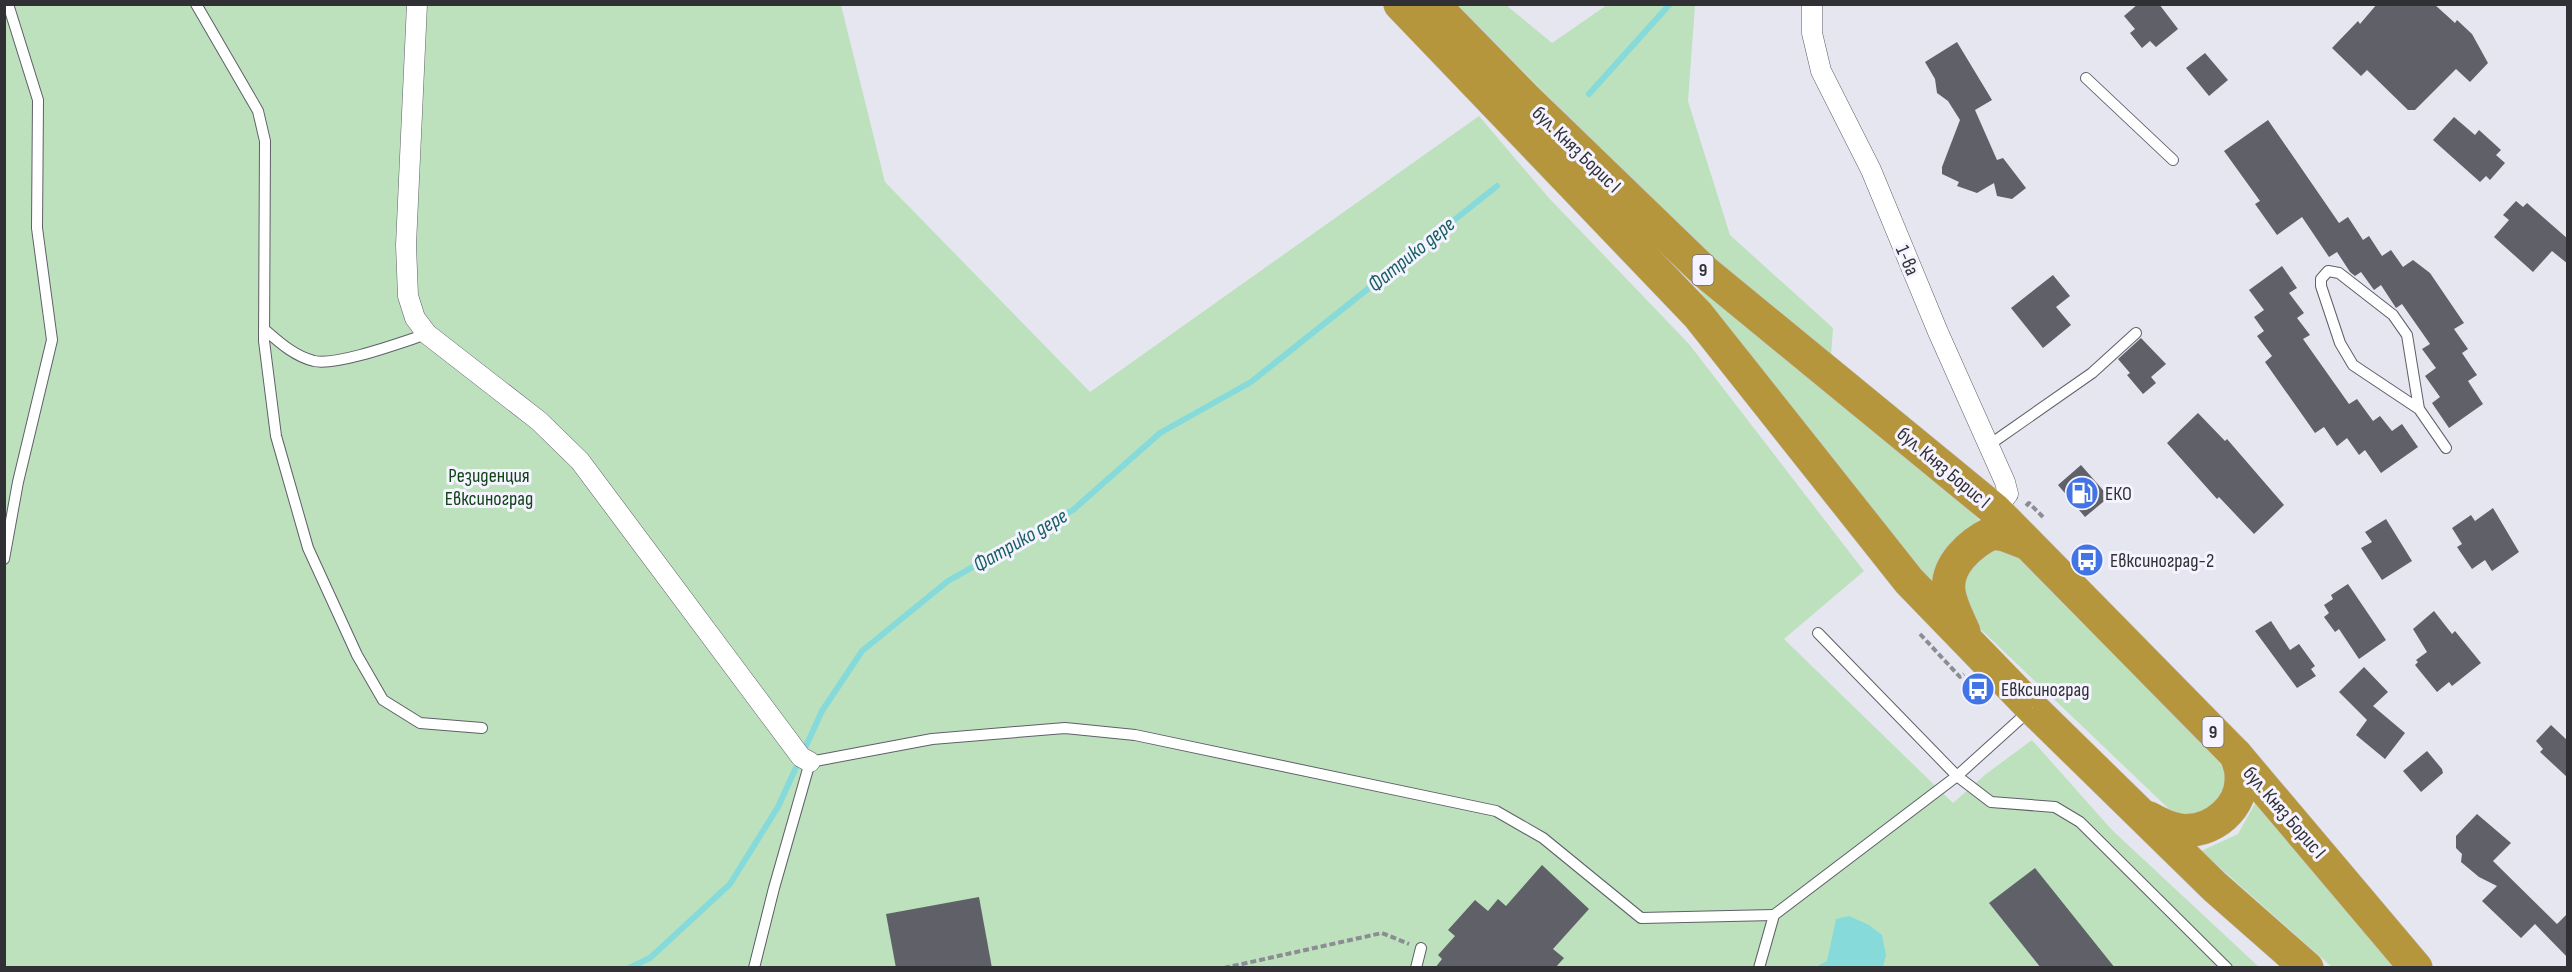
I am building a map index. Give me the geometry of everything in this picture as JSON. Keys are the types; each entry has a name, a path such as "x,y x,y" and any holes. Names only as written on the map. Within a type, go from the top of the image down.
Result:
{"highway":[{"name":"бул. Княз Борис I","path":"1400,4 1698,315 1909,581 2032,708 2215,887 2307,968"},
{"name":"бул. Княз Борис I","path":"1433,4 1525,98 1705,272 1995,510 2236,755 2416,968"},
{"path":"1969,644 1955,612 1949,590 1950,577 1956,564 1970,547 1992,533 2006,535 2026,543"},
{"path":"2142,815 2179,830 2198,830 2216,823 2230,810 2239,793 2241,774 2236,755"}],"street":[{"path":"417,4 406,245 408,296 415,318 427,334 539,421 580,461 801,758 810,762"},
{"name":"1-ва","path":"1812,4 1812,33 1821,71 1871,170 2008,494 1995,510"}],"lane":[{"path":"4,559 18,482 52,340 37,228 38,100 8,4"},
{"path":"196,4 258,111 265,141 264,329 279,447 308,548 357,655 383,700 420,723 482,728"},
{"path":"2086,78 2173,160"},
{"path":"2419,409 2407,335 2393,315 2339,273 2328,271 2321,279 2321,286 2340,343 2353,365 2419,409 2446,448"},
{"path":"264,329 288,350 316,361 356,356 427,334"},
{"path":"1989,445 2092,373 2136,333"},
{"path":"1818,633 1957,776 1991,802 2055,807 2080,822 2227,968"},
{"path":"754,968 810,762 932,739 1065,728 1135,735 1496,811 1543,838 1641,918 1774,915 1957,776 2032,708"},
{"path":"1759,968 1774,915"},
{"path":"1416,968 1421,948"}],"path":[{"path":"1932,646 1960,677"},
{"path":"1224,968 1382,933 1421,948"}],"green space":[{"name":"Резиденция Евксиноград","path":"5,4 841,5 885,182 1090,392 1479,116 1548,197 1689,344 1864,571 1784,639 1953,803 1986,774 2032,740 2112,830 2259,967 5,968"},
{"path":"1457,5 1506,5 1552,43 1607,5 1695,5 1688,101 1730,235 1833,328 1831,357 1720,269"},
{"path":"1704,284 1921,462 1987,528 1935,580 1930,580 1786,403 1698,289"},
{"path":"1997,549 2013,552 2031,568 2220,763 2227,776 2224,804 2181,817 2169,809 1971,620 1959,579 1964,567"},
{"path":"2257,800 2399,967 2332,967 2201,851 2238,834"}],"water":[{"path":"1849,916 1869,925 1882,935 1886,955 1883,967 1816,967 1827,961 1836,919"}],"building":[{"path":"2138,4 2159,4 2178,29 2156,47 2150,41 2142,48 2130,33 2135,29 2124,16"},
{"path":"2377,4 2434,4 2455,23 2457,20 2472,34 2488,63 2470,82 2456,69 2415,110 2408,110 2367,70 2361,76 2332,48 2358,21 2360,24"},
{"path":"1957,42 1992,100 1975,110 1997,160 2003,158 2026,188 2012,199 1997,196 1994,183 1977,193 1957,186 1959,182 1942,174 1942,167 1960,120 1948,101 1937,93 1935,79 1925,62"},
{"path":"2205,53 2228,80 2209,96 2186,68"},
{"path":"2454,117 2475,135 2479,130 2501,150 2496,155 2505,163 2490,180 2486,176 2480,182 2433,140"},
{"path":"2268,120 2339,223 2348,217 2363,240 2369,236 2382,256 2391,250 2403,267 2413,260 2430,273 2464,323 2454,329 2468,349 2462,353 2477,375 2468,381 2483,404 2449,428 2432,403 2440,397 2425,376 2436,368 2422,349 2430,344 2402,304 2396,308 2381,285 2374,290 2361,272 2355,276 2350,272 2337,252 2329,257 2302,217 2277,235 2255,204 2260,201 2224,151"},
{"path":"2516,201 2523,207 2527,203 2568,239 2568,264 2552,251 2533,272 2494,237 2509,220 2503,215"},
{"path":"2282,266 2297,288 2289,293 2304,313 2297,318 2310,335 2303,339 2349,404 2357,399 2373,421 2380,416 2392,431 2402,424 2418,447 2381,473 2365,450 2359,455 2347,438 2337,446 2324,427 2315,433 2265,362 2272,356 2257,336 2264,331 2254,317 2264,310 2249,290"},
{"path":"2053,275 2070,296 2056,307 2071,325 2043,348 2011,308"},
{"path":"2141,338 2166,364 2151,377 2156,383 2143,394 2127,375 2130,373 2118,359"},
{"path":"2198,413 2225,441 2227,439 2284,505 2254,534 2219,497 2217,499 2167,443"},
{"path":"2081,465 2109,497 2085,517 2058,485"},
{"path":"2493,508 2519,552 2492,571 2485,560 2472,569 2457,547 2462,544 2452,528 2471,515 2475,521"},
{"path":"2386,519 2412,561 2382,580 2361,548 2372,542 2365,532"},
{"path":"2348,584 2386,640 2359,659 2339,629 2335,632 2324,617 2329,613 2324,605 2333,599 2331,595"},
{"path":"2434,611 2452,634 2455,631 2481,663 2452,686 2449,682 2437,692 2415,665 2418,662 2416,660 2427,652 2413,629"},
{"path":"2271,621 2290,650 2299,644 2315,666 2311,669 2316,676 2297,688 2255,631"},
{"path":"2364,667 2388,692 2373,706 2405,733 2385,759 2356,735 2367,720 2339,692"},
{"path":"2551,725 2568,741 2568,778 2540,752 2543,749 2536,741"},
{"path":"2427,751 2443,773 2421,792 2403,771"},
{"path":"2477,814 2511,843 2493,861 2557,924 2568,913 2568,958 2535,924 2521,938 2482,901 2497,886 2479,877 2461,862 2462,854 2456,848 2456,836"},
{"path":"1542,865 1589,909 1553,949 1564,958 1555,968 1435,968 1442,959 1438,955 1455,936 1448,930 1475,900 1488,911 1498,899 1506,906"},
{"path":"2035,868 2115,968 2041,968 1989,903"},
{"path":"979,897 992,968 896,968 886,914"}],"waterway":[{"name":"Фатрико дере","path":"1589,94 1670,4"},
{"name":"Фатрико дере","path":"629,968 650,958 730,884 778,807 822,711 862,651 948,581 1073,510 1160,433 1251,382 1497,186"}],"place":[{"name":"ЕКО","path":"2082,493"},
{"name":"Евксиноград-2","path":"2087,560"},
{"name":"Евксиноград","path":"1978,689"}]}
